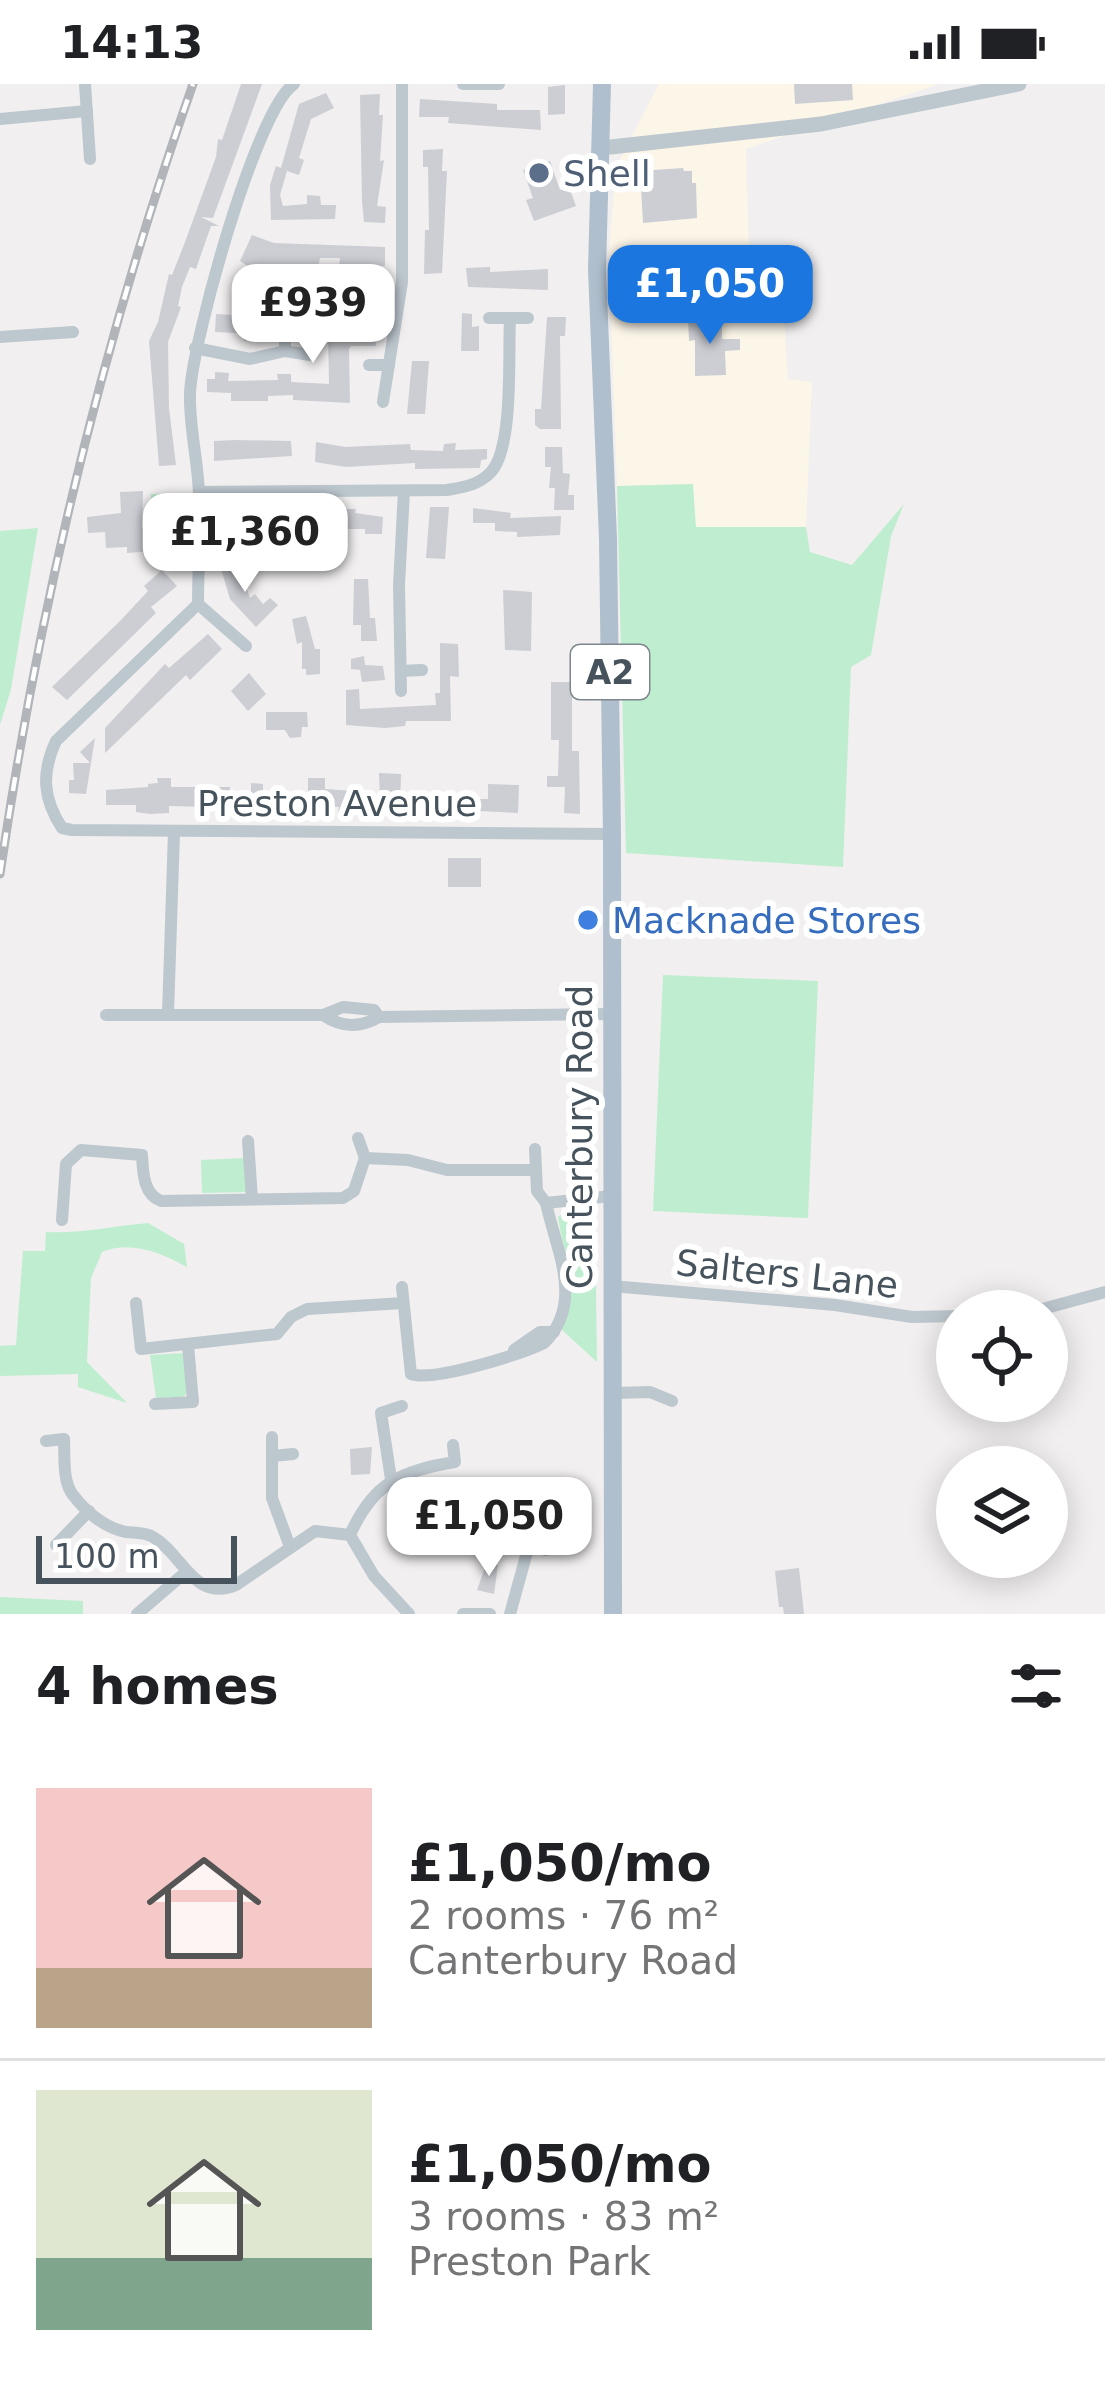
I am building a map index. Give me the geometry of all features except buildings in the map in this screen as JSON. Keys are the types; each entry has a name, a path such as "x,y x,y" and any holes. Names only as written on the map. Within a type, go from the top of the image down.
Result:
{"main road":[{"name":"Canterbury Road","path":"602,84 597,271 608,538 612,834 614,1614"}],"street":[{"path":"85,84 90,159"},
{"path":"246,646 198,604 199,493 190,397 195,348 242,194 275,106 294,84"},
{"path":"383,402 403,282 402,84"},
{"path":"463,84 499,84"},
{"path":"602,148 775,131 1019,84"},
{"path":"0,119 88,111"},
{"path":"56,113 56,128"},
{"path":"489,318 528,318"},
{"path":"199,493 466,487 494,470 504,443 510,318"},
{"path":"0,337 73,332"},
{"path":"285,332 285,351"},
{"path":"195,348 256,359 285,351 310,355"},
{"path":"369,365 389,365"},
{"path":"401,691 404,491"},
{"name":"Preston Avenue","path":"198,604 56,741 45,771 45,790 62,829 612,834"},
{"path":"400,671 422,670"},
{"path":"168,1014 174,832"},
{"path":"106,1015 323,1015 358,1026 380,1018 612,1014"},
{"path":"78,1133 81,1150"},
{"path":"62,1220 66,1164 81,1150 142,1151 144,1181 161,1201 344,1198 354,1192 365,1158 358,1138"},
{"path":"248,1141 252,1199"},
{"path":"402,1287 411,1374 424,1378 442,1369 511,1353 540,1332 556,1332 568,1291 546,1203 537,1191 535,1149"},
{"path":"365,1158 469,1171 536,1170"},
{"path":"546,1203 611,1196"},
{"name":"Salters Lane","path":"611,1286 936,1316"},
{"path":"1068,1302 1105,1292"},
{"path":"136,1303 141,1349 277,1334 291,1317 307,1309 403,1303"},
{"path":"155,1404 193,1402 188,1345"},
{"path":"613,1393 650,1392 672,1401"},
{"path":"391,1479 380,1413 402,1406"},
{"path":"272,1437 272,1498 290,1547"},
{"path":"46,1441 64,1439 69,1489 89,1511 106,1526 152,1536 208,1588 226,1589 315,1531 350,1535"},
{"path":"350,1535 363,1505 391,1479 455,1462 453,1445"},
{"path":"273,1456 292,1454"},
{"path":"56,1545 89,1511"},
{"path":"350,1535 374,1576 409,1614"},
{"path":"510,1614 529,1545 546,1550"},
{"path":"146,1611 186,1572"},
{"path":"463,1614 490,1614"}],"shaded area":[{"path":"659,84 939,84 746,149 750,284 782,288 788,379 812,382 806,527 695,527 693,484 617,486 609,252 616,167"}],"green space":[{"path":"693,484 696,527 806,527 810,552 852,565 904,504 891,536 871,655 851,667 843,867 626,853 617,486"},
{"path":"151,494 194,494 194,517 151,517"},
{"path":"38,528 11,689 0,725 0,531"},
{"path":"663,975 818,981 808,1218 653,1211"},
{"path":"246,1158 249,1192 202,1193 201,1160"},
{"path":"569,1209 585,1209 595,1222 597,1362 561,1329 570,1285 558,1217"},
{"path":"148,1223 184,1244 187,1267 157,1253 124,1247 102,1252 91,1278 87,1362 127,1403 78,1387 78,1374 0,1376 0,1346 16,1345 23,1251 45,1251 46,1232"},
{"path":"185,1353 188,1392 183,1397 156,1398 150,1355"},
{"path":"0,1597 83,1601 83,1614 0,1614"}],"railway":[{"path":"0,874 34,674 77,474 130,278 193,84"}],"place":[{"name":"Shell","path":"539,173"},
{"name":"Macknade Stores","path":"588,920"}]}
